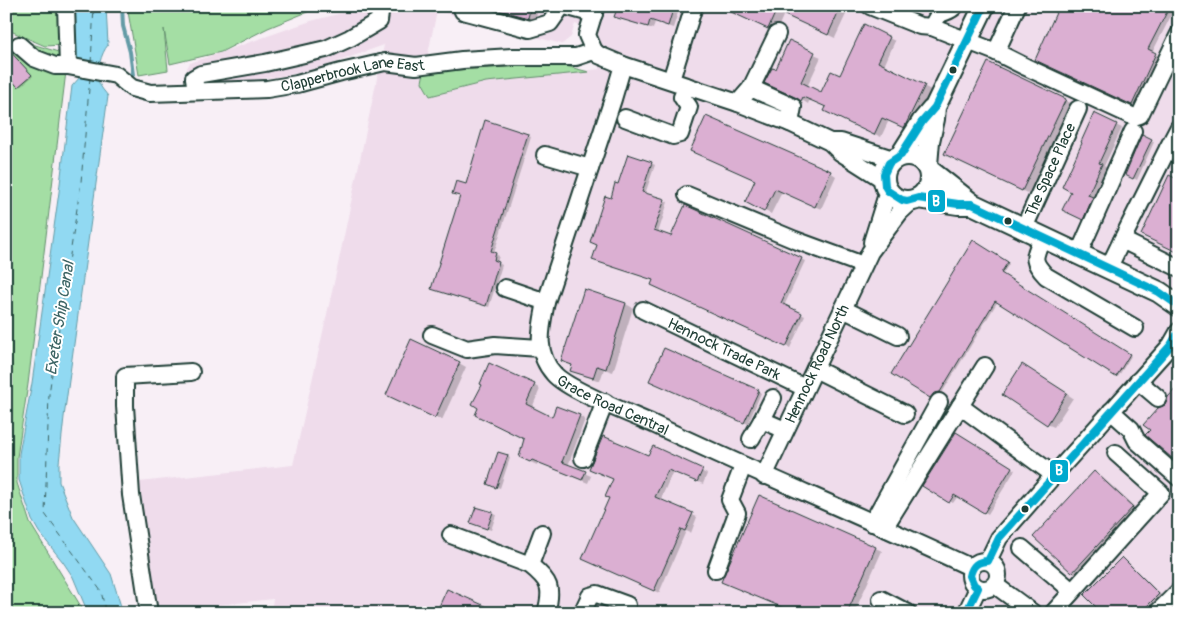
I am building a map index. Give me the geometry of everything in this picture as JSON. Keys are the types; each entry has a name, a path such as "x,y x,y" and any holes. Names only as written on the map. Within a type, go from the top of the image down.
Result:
{"main road":[{"path":"972,204 915,199 902,200 886,186 886,168 897,157 935,107 984,6"},
{"path":"915,199 927,189 930,183 928,141 935,107"},
{"path":"897,157 912,155 918,157 928,168 972,204 1023,230 1159,292 1179,306"}],"street":[{"path":"19,45 34,58 55,66 74,67 66,6"},
{"path":"196,91 194,78 201,74 308,54 343,42 379,21 381,6"},
{"path":"462,6 463,11 530,29 550,23 563,6 595,10 587,35 594,52 598,55 790,123 830,142 840,152 886,186"},
{"path":"671,80 694,6"},
{"path":"870,6 920,26 932,27 996,52 1134,117 1140,115 1179,34"},
{"path":"932,27 940,14 952,10 955,6"},
{"path":"996,52 1017,6"},
{"path":"738,103 751,88 777,34"},
{"name":"Clapperbrook Lane East","path":"74,67 111,74 132,88 150,93 267,89 297,84 378,63 392,62 416,66 462,60 512,57 576,57 594,52"},
{"path":"432,335 467,349 495,345 540,348 541,325 546,302 623,65"},
{"path":"626,118 677,136 680,134 689,108 682,97 687,86"},
{"path":"751,88 793,107 790,123"},
{"name":"The Space Place","path":"1023,230 1078,108"},
{"path":"1108,269 1122,240 1173,150 1179,127"},
{"path":"1078,255 1133,131"},
{"path":"830,142 841,142 897,157"},
{"path":"545,155 590,168"},
{"name":"Hennock Road North","path":"764,476 844,309 866,258 886,186"},
{"path":"687,194 795,240 866,258"},
{"name":"Hennock Road North","path":"866,258 900,212 915,199"},
{"path":"1042,238 1034,257 1036,265 1046,276 1134,328"},
{"path":"1122,240 1179,268"},
{"path":"505,288 546,302"},
{"path":"844,309 898,336"},
{"name":"Hennock Trade Park","path":"643,310 806,388"},
{"path":"988,561 999,538 1171,345 1179,331"},
{"name":"Grace Road Central","path":"540,348 554,374 564,382 764,476 972,568"},
{"path":"878,525 960,406 985,366"},
{"path":"814,369 905,414"},
{"path":"149,613 131,495 125,406 125,376 191,372"},
{"path":"1138,381 1158,398"},
{"path":"752,439 773,398"},
{"path":"583,458 605,402"},
{"path":"878,525 940,402"},
{"path":"960,406 1054,475"},
{"path":"1111,412 1131,428 1137,441 1179,478"},
{"path":"762,420 785,430"},
{"path":"1053,613 1161,493 1116,453"},
{"path":"716,570 737,513 730,500 744,466"},
{"path":"530,564 542,532"},
{"path":"451,535 475,551 530,564 545,578 550,586 550,601 542,612"},
{"path":"1022,548 1072,591"},
{"path":"988,561 995,565 998,569 998,579 995,585 988,589 978,588 971,581 972,568 976,563 988,561"},
{"path":"995,585 1033,613"},
{"path":"966,613 978,588"},
{"path":"582,613 590,596 597,594 627,605"},
{"path":"881,599 908,613"}],"shaded area":[{"path":"355,6 1179,6 1179,613 271,613 273,599 143,613 121,484 293,465 336,274 384,45 328,65 289,75 252,80 210,82 189,75 187,68 190,63 311,21 350,11","holes":["437,11 562,44 571,37 575,24 583,27 582,37 600,69 486,82 430,96 422,82"]}],"green space":[{"path":"6,6 63,6 62,45 45,46 6,29"},
{"path":"127,6 322,6 268,28 221,52 170,64 164,29 168,70 139,75"},
{"path":"6,36 68,55 28,384 17,457 17,483 30,523 85,613 6,613"},
{"path":"558,64 589,72 486,82 430,96 422,82 424,72"}],"water":[{"name":"Exeter Ship Canal","path":"72,6 106,6 108,45 100,63 98,79 108,96 64,417 59,482 73,517 111,574 123,613 88,613 73,577 32,520 19,480 19,454 32,383 72,86 81,76 74,46"}],"building":[{"path":"484,6 531,6 528,18"},
{"path":"618,6 674,6 668,26 650,20 648,27 614,17"},
{"path":"718,6 841,6 828,35 776,11 768,29"},
{"path":"1059,6 1170,6 1148,49 1156,53 1132,105 1035,60"},
{"path":"864,24 890,37 878,62 925,85 904,128 882,118 874,135 824,111 826,107 803,97 801,101 764,83 772,68 776,69 789,40 815,52 801,82 821,92 831,71 840,75"},
{"path":"6,47 32,75 18,87 6,74"},
{"path":"988,62 1066,99 1022,191 944,154"},
{"path":"1094,113 1117,124 1099,163 1102,164 1088,195 1093,197 1083,220 1062,210 1071,192 1062,187"},
{"path":"706,116 831,171 815,207 775,189 764,212 745,202 755,180 690,151"},
{"path":"485,120 528,134 491,251 496,253 494,260 499,262 486,306 431,289 460,196 452,194 456,181 466,184"},
{"path":"1142,134 1152,139 1133,179 1125,175"},
{"path":"628,154 652,162 642,192 665,199 654,230 671,236 685,205 802,258 781,303 802,313 786,347 651,285 653,280 592,260 597,245 590,242 605,196 611,198 615,183 618,184"},
{"path":"1169,175 1179,180 1179,253 1141,235"},
{"path":"973,240 1008,262 1001,273 1130,354 1116,377 995,301 940,392 934,393 930,398 891,374"},
{"path":"584,289 626,303 606,369 597,366 593,378 570,371 572,365 561,361"},
{"path":"411,339 460,362 435,418 386,395"},
{"path":"664,348 759,390 744,423 649,381"},
{"path":"489,363 535,384 526,404 552,417 556,406 580,415 562,462 586,471 582,480 532,460 530,462 519,457 524,439 475,415 478,408 472,404 482,385 480,384"},
{"path":"1022,364 1067,393 1047,425 1002,395"},
{"path":"1179,385 1179,464 1145,435 1150,430 1143,425 1158,408 1165,405 1168,397"},
{"path":"956,432 1012,467 984,513 954,495 949,503 922,486"},
{"path":"603,436 648,455 653,446 703,469 697,482 668,470 655,497 693,513 685,531 681,529 654,591 582,559 609,498 605,497 613,479 589,469"},
{"path":"498,452 508,455 496,488 487,484"},
{"path":"1094,471 1133,507 1072,573 1033,537"},
{"path":"759,495 876,547 847,613 796,613 721,582"},
{"path":"476,507 493,512 487,529 470,523"},
{"path":"1122,557 1159,594 1140,613 1102,613 1084,595"},
{"path":"447,589 501,613 436,613"}],"waterway":[{"path":"122,6 123,26 130,52 133,75"}],"ferry route":[{"path":"91,63 94,6"},
{"path":"90,77 81,182 49,394 45,514 101,591 106,613"}],"transit line":[{"name":"B","path":"984,6 935,107 922,122 901,155 889,163 884,174 885,186 888,191 907,201 918,198 958,204 972,204 1159,292 1179,306"},
{"name":"B","path":"966,613 978,588 974,585 970,576 972,569 978,563 988,561 999,538 1171,345 1179,331"}]}
